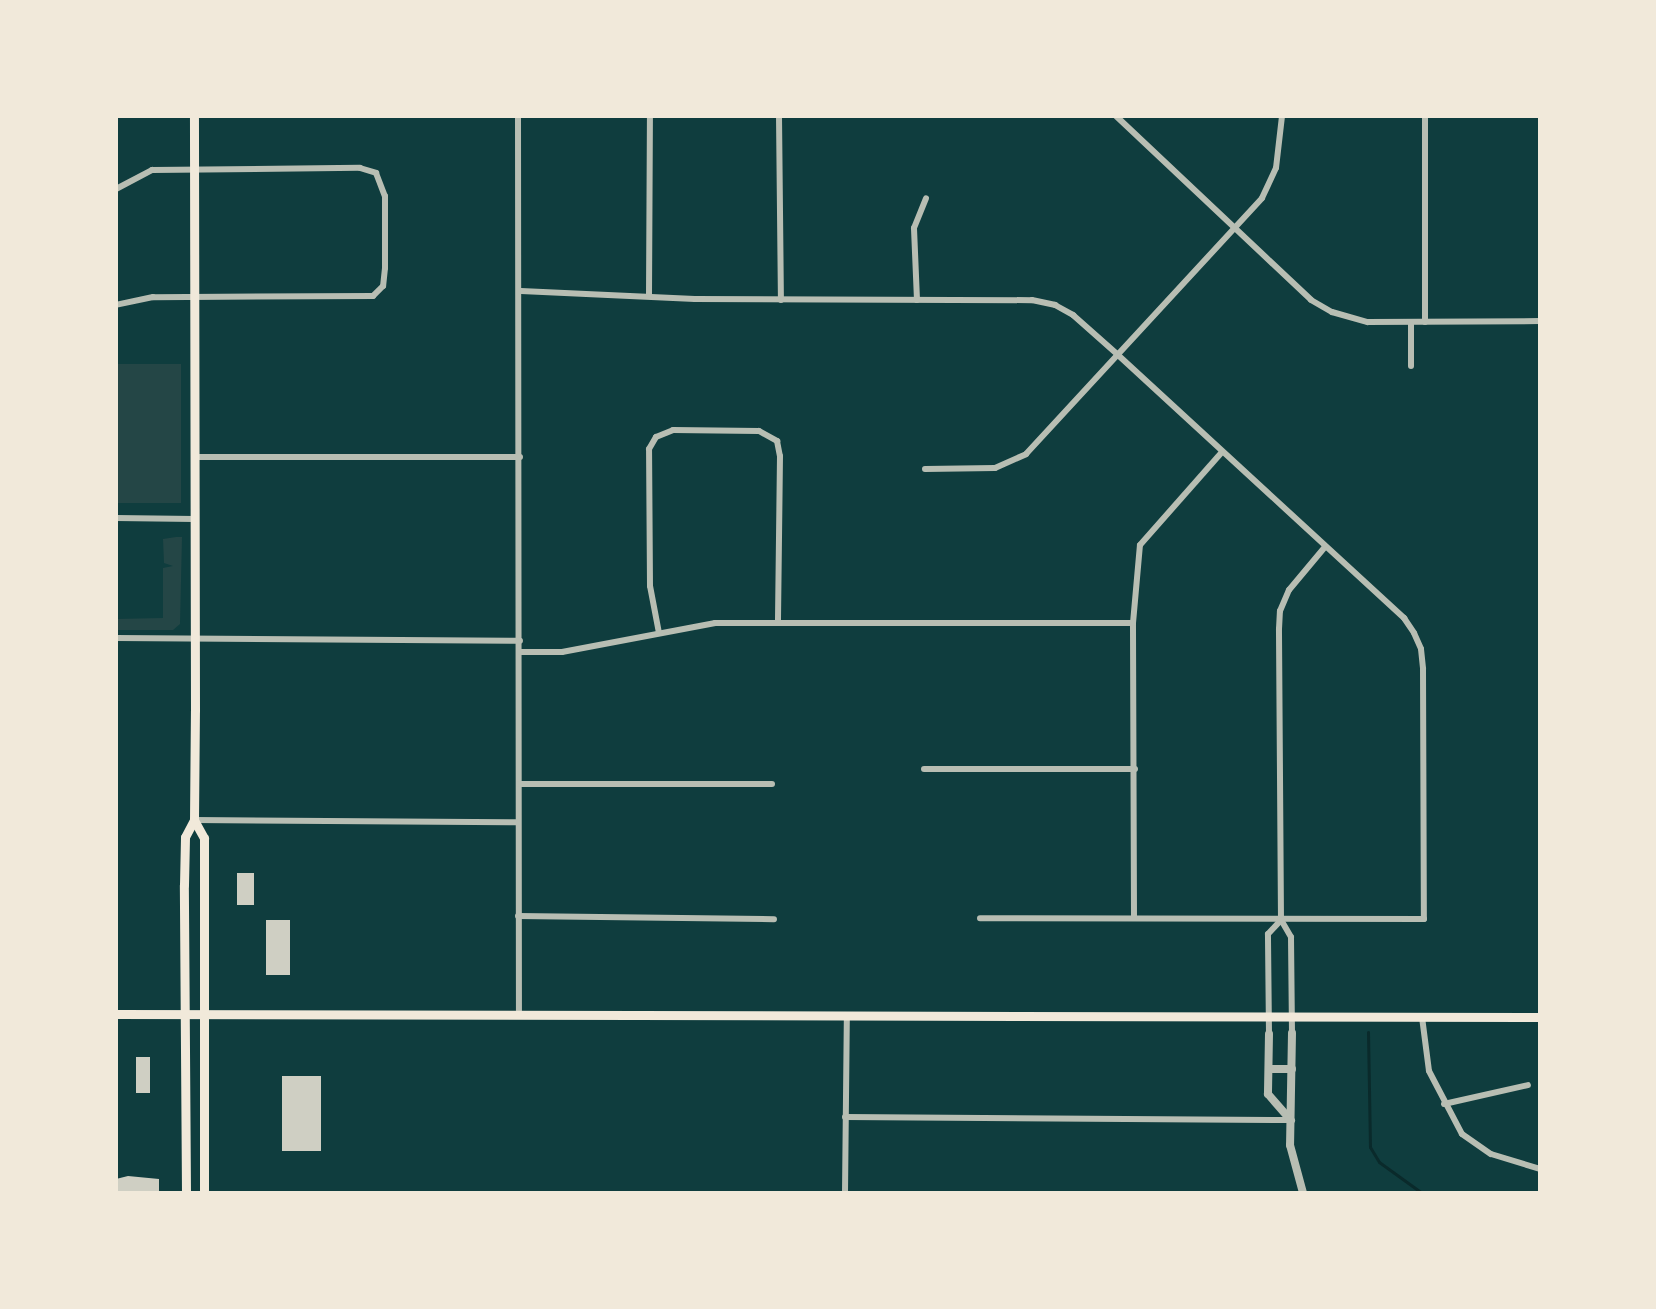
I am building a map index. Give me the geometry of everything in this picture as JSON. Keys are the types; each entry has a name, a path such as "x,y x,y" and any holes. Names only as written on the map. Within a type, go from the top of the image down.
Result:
{"main road":[{"path":"186,1193 183,1014 185,837 194,820 194,116"},
{"path":"194,820 204,838 204,1193"},
{"path":"116,1014 1540,1017"}],"street":[{"path":"518,116 521,291 517,822 519,1016"},
{"path":"649,295 650,116"},
{"path":"779,116 781,300"},
{"path":"1116,116 1311,300 1332,312 1368,322 1540,321"},
{"path":"925,469 995,468 1019,460 1262,198 1279,157 1282,116"},
{"path":"1425,116 1425,322"},
{"path":"116,189 152,170 360,168 376,173 385,196 383,286 373,296 153,297 116,305"},
{"path":"917,300 914,228 926,198"},
{"path":"521,291 781,300 1045,303 1073,315 1404,618 1421,649 1424,919 980,918"},
{"path":"1411,322 1411,366"},
{"path":"659,633 650,586 652,442 673,430 759,431 777,441 778,622"},
{"path":"1134,916 1133,623 1140,545 1146,533 1222,452"},
{"path":"194,457 520,457"},
{"path":"116,518 194,519"},
{"path":"1303,1193 1292,1165 1291,937 1281,920 1280,611 1289,590 1325,547"},
{"path":"520,652 562,652 715,623 1133,623"},
{"path":"116,638 520,641"},
{"path":"924,769 1135,769"},
{"path":"519,784 772,784"},
{"path":"194,820 517,822"},
{"path":"518,916 774,919"},
{"path":"1281,920 1268,934 1268,1094 1291,1120"},
{"path":"845,1193 847,1016"},
{"path":"1422,1017 1429,1071 1462,1134 1491,1154 1540,1169"},
{"path":"1269,1069 1292,1069"},
{"path":"1444,1104 1528,1085"},
{"path":"845,1117 1291,1120"}],"shaded area":[{"path":"116,364 181,364 181,503 116,503"},
{"path":"182,537 180,624 173,630 116,630 116,619 163,618 163,568 173,566 164,563 163,539"}],"building":[{"path":"237,873 254,873 254,905 237,905"},
{"path":"266,920 290,920 290,975 266,975"},
{"path":"136,1057 150,1057 150,1093 136,1093"},
{"path":"282,1076 321,1076 321,1151 282,1151"},
{"path":"128,1176 159,1179 159,1193 116,1193 116,1179"}],"waterway":[{"path":"1368,1032 1370,1147 1379,1162 1422,1193"}]}
